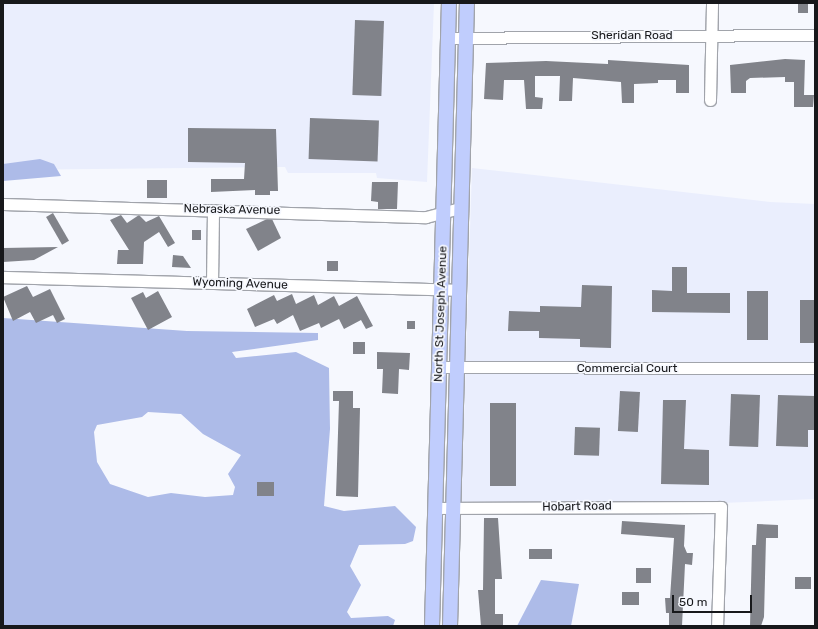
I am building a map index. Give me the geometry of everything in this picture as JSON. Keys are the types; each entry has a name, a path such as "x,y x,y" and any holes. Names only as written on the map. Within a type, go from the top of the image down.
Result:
{"main road":[{"name":"North St Joseph Avenue","path":"432,626 434,508 449,3"},
{"name":"North St Joseph Avenue","path":"450,626 460,208 467,3"}],"street":[{"path":"710,100 712,3"},
{"name":"Sheridan Road","path":"448,38 466,36 815,35"},
{"name":"Nebraska Avenue","path":"3,204 426,217 460,208"},
{"path":"212,283 213,210"},
{"name":"Wyoming Avenue","path":"3,277 441,291 459,290"},
{"name":"Commercial Court","path":"439,367 815,368"},
{"name":"Hobart Road","path":"434,508 720,507 717,626"}],"shaded area":[{"path":"3,3 434,3 427,182 377,178 376,173 288,173 285,167 3,170"},
{"path":"40,159 54,164 61,176 3,181 3,164"},
{"path":"472,168 770,202 815,204 815,499 461,514"},
{"path":"3,318 187,331 318,333 318,340 232,352 236,358 296,352 329,368 330,429 324,506 344,511 395,506 416,527 413,541 405,544 359,545 350,566 361,585 347,612 351,618 388,616 395,620 393,626 3,626","holes":["148,412 181,414 203,434 241,455 228,474 235,487 233,495 205,497 171,493 148,497 110,484 97,462 94,432 97,425 142,417"]},
{"path":"541,580 579,584 571,626 517,626"}],"building":[{"path":"798,3 808,3 808,13 798,13"},
{"path":"355,20 384,21 381,96 352,95"},
{"path":"785,59 805,60 804,95 814,95 813,107 794,107 794,82 785,82 785,77 750,78 746,81 746,93 731,93 730,65"},
{"path":"608,60 689,65 689,93 676,93 676,80 658,80 658,83 634,84 634,103 622,103 621,82 573,78 572,101 559,101 560,76 535,76 535,97 543,98 542,109 526,109 524,80 504,80 503,100 484,99 486,63 546,61 608,64"},
{"path":"310,118 379,120 378,161 309,159"},
{"path":"188,128 276,129 278,191 270,191 270,195 255,195 255,190 211,192 211,179 244,179 245,163 188,162"},
{"path":"147,180 167,180 167,198 147,198"},
{"path":"372,182 398,182 397,209 378,209 378,202 371,201"},
{"path":"53,213 69,241 62,245 46,217"},
{"path":"121,215 127,223 139,215 146,222 159,216 175,243 168,247 159,232 144,242 143,264 117,264 118,250 129,250 110,220"},
{"path":"267,219 272,219 281,238 258,251 246,229"},
{"path":"192,230 201,230 201,240 192,240"},
{"path":"58,247 34,260 3,262 3,248"},
{"path":"173,255 183,256 191,268 172,267"},
{"path":"327,261 338,261 338,271 327,271"},
{"path":"672,267 687,267 687,293 730,293 730,313 652,312 652,290 672,291"},
{"path":"582,285 612,286 611,348 580,347 580,339 539,338 539,331 508,331 509,311 540,312 540,306 581,307"},
{"path":"27,286 33,297 50,289 65,319 57,323 53,315 36,323 30,312 13,321 3,297"},
{"path":"158,291 172,317 148,330 131,298 143,292 146,298"},
{"path":"747,291 768,291 768,340 747,340"},
{"path":"292,294 296,304 314,295 318,305 334,296 339,306 357,296 373,326 366,329 361,320 344,329 339,319 321,328 319,323 300,331 293,315 277,324 274,319 255,327 247,309 274,295 277,301"},
{"path":"800,300 815,300 815,343 800,343"},
{"path":"407,321 415,321 415,329 407,329"},
{"path":"353,342 365,342 365,354 353,354"},
{"path":"377,352 410,353 409,370 399,369 398,394 382,393 383,369 377,369"},
{"path":"333,391 353,391 353,408 360,408 358,497 336,496 339,401 333,401"},
{"path":"620,391 640,392 638,432 618,431"},
{"path":"731,394 760,395 758,447 729,446"},
{"path":"778,395 815,396 815,430 808,430 808,447 776,446"},
{"path":"663,400 686,400 684,449 709,450 709,485 661,484"},
{"path":"490,403 516,403 516,486 490,486"},
{"path":"575,427 600,428 599,456 574,455"},
{"path":"257,482 274,482 274,496 257,496"},
{"path":"484,518 498,518 502,579 495,579 495,614 503,614 503,626 481,626 478,590 483,590"},
{"path":"622,521 685,525 684,546 687,553 693,553 692,565 685,564 682,626 669,626 669,613 666,613 665,598 670,598 674,538 621,534"},
{"path":"757,524 778,525 778,538 766,538 764,617 761,626 750,626 752,545 756,545"},
{"path":"529,549 552,549 552,559 529,559"},
{"path":"636,568 651,568 651,583 636,583"},
{"path":"795,577 811,577 811,589 795,589"},
{"path":"622,592 639,592 639,605 622,605"}]}
